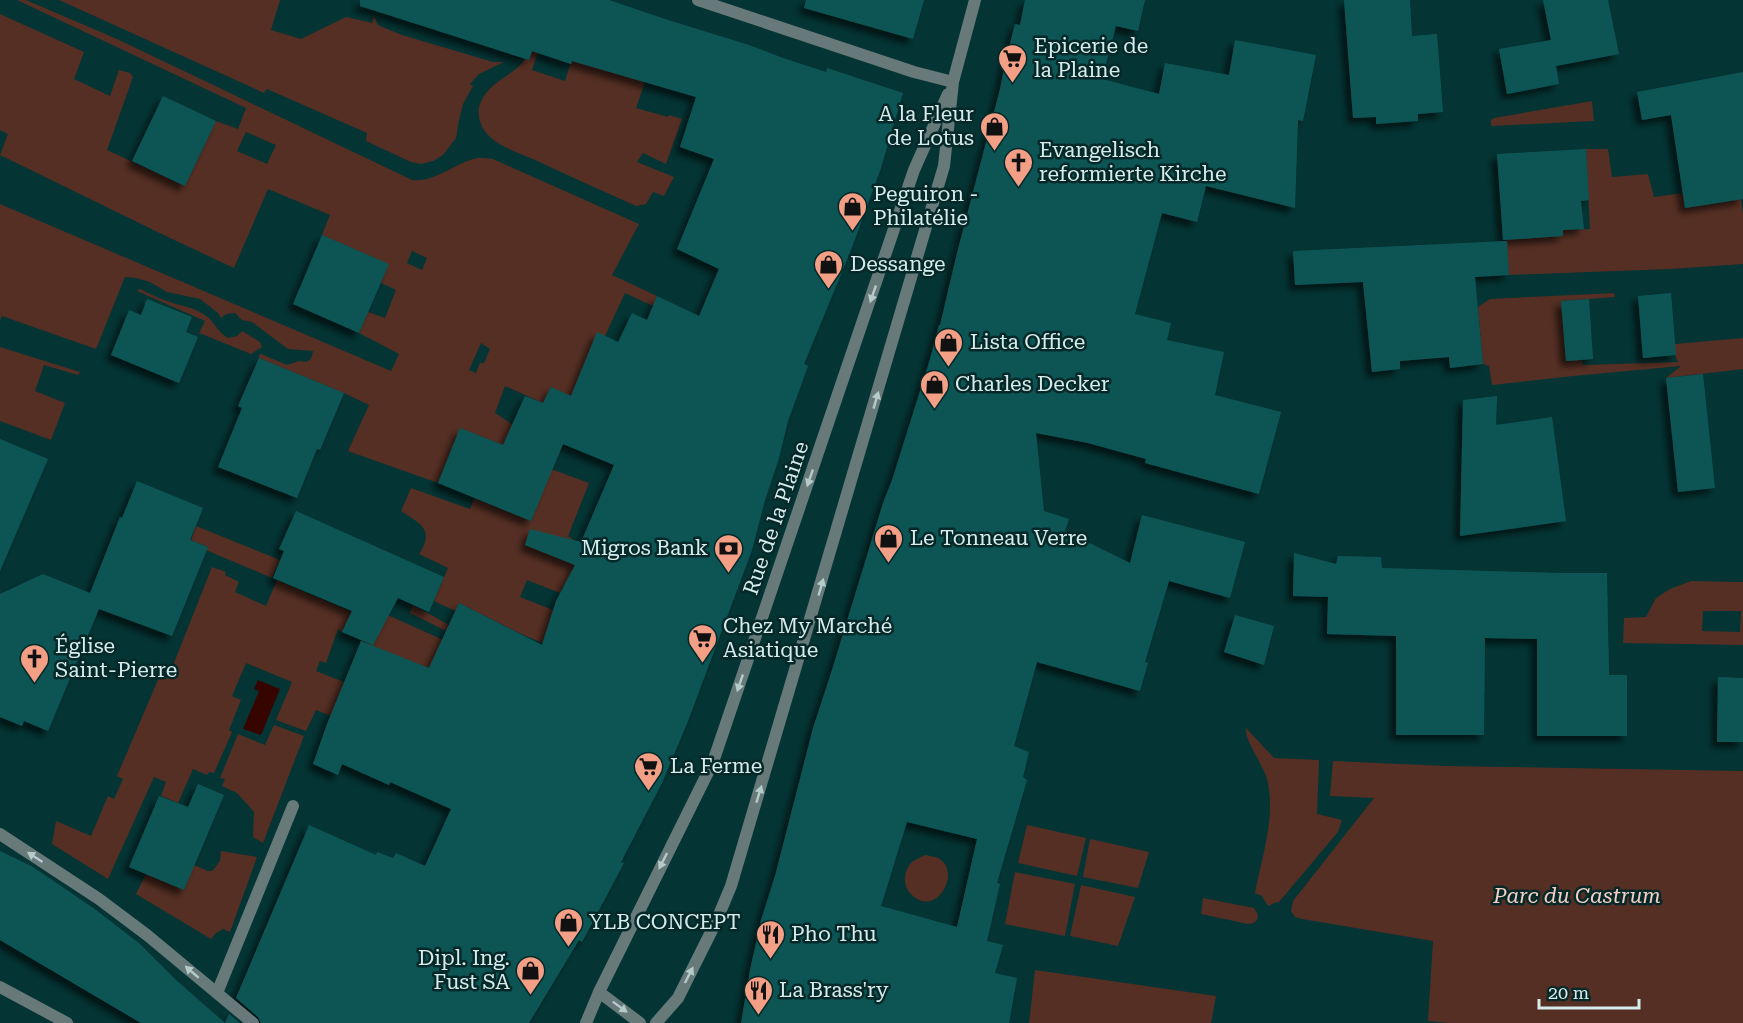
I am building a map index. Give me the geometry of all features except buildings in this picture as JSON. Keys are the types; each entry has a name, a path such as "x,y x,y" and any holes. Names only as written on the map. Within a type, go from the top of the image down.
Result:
{"street":[{"path":"698,0 914,72 953,82"},
{"name":"Rue de la Plaine","path":"586,1023 599,992 713,762 914,170 953,82 975,0"},
{"name":"Rue de la Plaine","path":"656,1023 678,998 716,922 731,886 944,166 953,82"},
{"path":"217,993 292,806"},
{"path":"0,834 99,899 147,935 253,1023"},
{"path":"0,987 67,1023"},
{"path":"599,992 640,1023"}],"green space":[{"path":"17,0 26,0 117,39 412,180 429,178 470,160 493,159 639,224 612,275 657,296 653,306 625,293 572,397 551,387 543,403 505,386 495,413 512,424 563,444 559,454 508,434 503,445 460,428 438,483 348,451 369,405 259,358 261,354 287,365 299,361 306,362 311,359 313,351 288,349 252,322 242,320 235,313 226,314 221,318 200,299 167,292 150,282 136,278 125,277 96,349 2,316 0,320 0,204 391,371 399,354 359,333 368,312 385,318 396,290 381,283 388,264 322,235 330,215 268,189 234,268 0,155 8,134 0,130 0,14 84,52 74,79 110,96 119,70 130,73 133,77 107,150 185,186 216,121 238,129 246,108","holes":["246,132 276,145 267,164 237,151","412,251 427,258 422,270 407,263","481,343 490,349 484,363 480,363 476,373 469,370"]},
{"path":"59,0 280,0 271,30 301,39 346,17 372,23 374,16 378,25 402,35 493,62 504,62 479,74 470,84 473,86 463,104 456,138 443,155 421,164 411,162 366,141 367,133 267,89 264,93"},
{"path":"577,42 645,82 636,108 682,119 666,164 643,153 637,162 674,177 664,196 653,192 646,204 636,206 506,148 484,130 480,122 479,108 484,96 495,84 514,71 525,59 529,60 532,51 538,53 532,70 565,81"},
{"path":"1592,101 1594,121 1491,126 1491,120 1494,118"},
{"path":"1586,149 1608,149 1612,177 1648,174 1654,197 1683,193 1685,208 1741,199 1743,264 1509,275 1506,233 1528,238 1563,236 1563,230 1590,229"},
{"path":"140,289 200,312 228,338 237,336 242,331 260,342 262,347 251,354 199,333 205,321 137,291"},
{"path":"1614,293 1615,297 1561,301 1566,361 1582,359 1583,365 1678,362 1675,355 1675,344 1743,338 1743,369 1666,378 1681,366 1492,385 1489,366 1483,364 1478,307 1490,299"},
{"path":"0,347 80,372 78,375 44,365 35,391 65,403 51,440 0,421"},
{"path":"551,469 589,483 568,536 575,541 566,562 575,565 567,586 564,585 560,593 527,580 520,597 553,610 562,651 519,633 459,603 455,611 434,601 448,568 419,554 426,539 424,528 401,511 411,488 470,509 474,498 531,521"},
{"path":"196,526 280,560 272,578 206,550 208,547 191,540"},
{"path":"212,567 226,572 225,575 239,582 235,592 266,606 277,580 352,612 342,632 338,629 326,663 320,661 316,671 344,682 331,716 316,710 306,731 276,720 292,682 246,663 232,696 241,700 229,730 232,732 214,773 209,772 207,775 193,769 178,803 161,796 166,782 154,777 108,879 52,844 56,821 91,836 108,796 114,799 123,779 117,776 160,675 168,678"},
{"path":"1691,581 1743,582 1743,645 1623,643 1624,618 1646,617 1656,598 1670,589","holes":["1703,611 1741,611 1740,632 1702,631"]},
{"path":"413,605 506,654 504,660 410,613"},
{"path":"372,608 486,659 430,669 361,641 357,638"},
{"path":"274,725 304,736 263,843 253,837 254,812 237,793 222,786 225,779 220,778 238,734 265,745"},
{"path":"1246,728 1274,758 1319,760 1317,814 1342,820 1338,832 1279,902 1268,906 1262,896 1255,893 1267,838 1270,797 1266,776 1248,740"},
{"name":"Parc du Castrum","path":"1333,761 1446,766 1743,771 1743,1023 1449,1023 1428,1021 1433,941 1302,919 1295,917 1291,911 1293,901 1374,798 1330,796"},
{"path":"1027,825 1086,838 1077,876 1018,863"},
{"path":"1090,839 1149,852 1138,888 1083,877"},
{"path":"221,851 257,857 230,932 223,929 211,939 136,894 146,874 184,890 194,865 212,871 220,861"},
{"path":"925,855 938,858 945,864 948,873 943,890 930,901 921,901 912,895 905,883 905,874 909,866"},
{"path":"1015,872 1075,884 1065,936 1005,924"},
{"path":"1081,885 1135,897 1118,946 1070,936"},
{"path":"1203,898 1254,908 1258,915 1257,919 1254,923 1248,924 1201,914"},
{"path":"1035,970 1216,996 1211,1023 1029,1023"}],"shaded area":[{"path":"258,680 280,689 261,735 243,729 259,691 254,689"}],"place":[{"name":"Epicerie de la Plaine","path":"1013,84"},
{"name":"A la Fleur de Lotus","path":"995,152"},
{"name":"Evangelisch reformierte Kirche","path":"1018,188"},
{"name":"Peguiron - Philatélie","path":"852,232"},
{"name":"Dessange","path":"829,290"},
{"name":"Lista Office","path":"949,368"},
{"name":"Charles Decker","path":"934,410"},
{"name":"Le Tonneau Verre","path":"889,564"},
{"name":"Migros Bank","path":"729,574"},
{"name":"Chez My Marché Asiatique","path":"702,664"},
{"name":"Église Saint-Pierre","path":"34,684"},
{"name":"La Ferme","path":"649,792"},
{"name":"YLB CONCEPT","path":"568,948"},
{"name":"Pho Thu","path":"770,960"},
{"name":"Dipl. Ing. Fust SA","path":"531,996"},
{"name":"La Brass'ry","path":"758,1016"}]}
